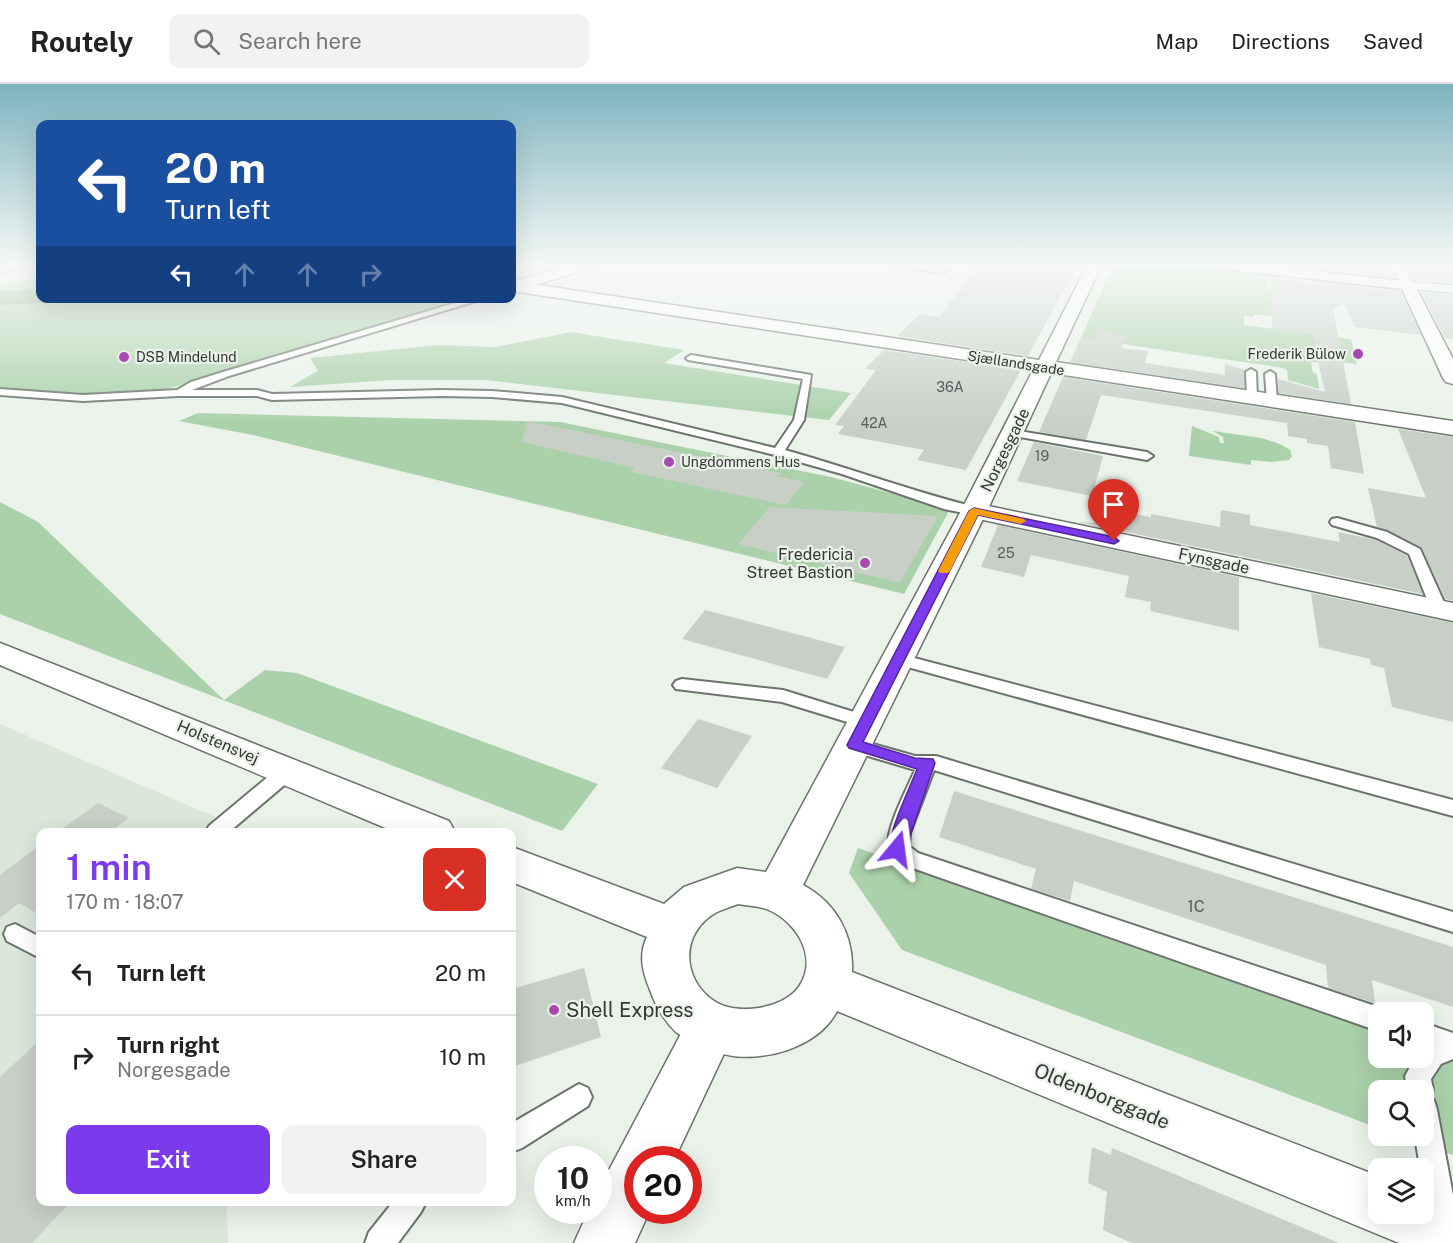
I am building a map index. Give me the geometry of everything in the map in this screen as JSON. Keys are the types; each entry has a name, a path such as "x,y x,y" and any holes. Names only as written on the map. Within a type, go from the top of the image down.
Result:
{"street":[{"name":"Sjællandsgade","path":"719,318 1453,428"},
{"name":"Norgesgade","path":"778,891 899,659 1069,318"},
{"path":"1424,318 1453,378"},
{"name":"Fynsgade","path":"974,511 1446,610"},
{"name":"Holstensvej","path":"0,653 425,828"},
{"path":"516,866 672,927"},
{"path":"737,886 757,886 778,891 811,912 822,928 829,946 831,965 827,984 817,1002 801,1017 781,1028 758,1033 735,1033 712,1026 693,1015 678,1000 669,982 664,963 666,944 672,927 683,911 698,899 717,890 737,886"},
{"name":"Oldenborggade","path":"827,984 1368,1201"},
{"path":"651,1146 712,1026"},
{"path":"604,1243 624,1202"}],"lane":[{"path":"178,393 195,384 226,374 414,318"},
{"path":"691,358 808,378 799,420 778,452"},
{"path":"1251,372 1262,400"},
{"path":"1262,400 1270,374"},
{"path":"0,392 83,398 178,393 256,393 272,397 442,393 562,400 778,452 846,471 949,506 974,511"},
{"path":"1013,433 1147,456"},
{"path":"1336,522 1382,535 1415,552 1446,610"},
{"path":"899,659 1453,808"},
{"path":"682,685 783,696 861,733 915,764 936,763 1453,922"},
{"path":"927,763 900,833 897,849 911,859 1368,1016"},
{"path":"221,828 288,771"},
{"path":"15,934 36,946"},
{"path":"1434,1039 1453,1046"},
{"path":"1419,1080 1418,1076 1431,1055 1453,1046"},
{"path":"516,1136 579,1097"},
{"path":"1427,1146 1433,1226"},
{"path":"380,1243 408,1206"}],"shaded area":[{"path":"0,318 410,318 170,388 133,395 52,393 0,387"},
{"path":"1090,318 1244,318 1244,325 1351,339 1357,364 1311,362 1313,373 1317,374 1319,389 1288,380 1287,370 1283,368 1081,338"},
{"path":"1287,318 1332,318 1333,324"},
{"path":"571,332 684,350 664,363 851,393 829,420 486,380 390,380 290,387 318,371 310,358 438,345 495,347"},
{"path":"198,413 560,422 831,477 950,509 904,594 253,435 179,421"},
{"path":"1192,426 1219,437 1220,443 1224,443 1223,437 1213,431 1261,438 1280,444 1290,450 1292,456 1289,460 1270,462 1251,460 1251,465 1189,456"},
{"path":"0,502 38,522 224,700 265,670 297,673 598,784 562,831 0,614"},
{"path":"0,724 215,817 215,828 36,828 36,1206 226,1206 228,1243 0,1243"},
{"path":"858,848 1368,1025 1368,1068 1434,1068 1434,1046 1453,1053 1453,1155 1428,1146 1434,1146 1434,1080 1368,1080 1368,1124 902,950 849,873"}],"building":[{"path":"916,318 1049,318 1028,356 897,336"},
{"path":"1272,318 1335,318 1351,404 1279,393 1278,379 1325,392 1312,334 1272,329"},
{"path":"1351,318 1413,318 1421,335 1355,327"},
{"path":"1435,318 1453,318 1453,339 1445,338"},
{"path":"1099,329 1126,337 1121,348 1148,351 1145,363 1225,375 1225,364 1245,370 1244,388 1070,362 1081,338 1093,339"},
{"path":"884,350 1021,370 966,470 917,460 924,450 838,434 844,426 835,425 876,370 865,369"},
{"path":"1063,377 1355,422 1364,474 1331,468 1328,446 1307,443 1307,439 1288,436 1287,423 1101,395 1086,440 1039,432"},
{"name":"Ungdommens Hus","path":"527,421 781,473 778,476 804,482 786,505 631,472 635,468 522,442"},
{"path":"1398,429 1453,437 1453,601 1445,599 1421,547 1377,527 1368,488 1426,498"},
{"path":"1034,442 1103,456 1092,496 1017,481"},
{"name":"Fredericia Street Bastion","path":"770,507 938,516 900,583 738,544"},
{"path":"1221,510 1250,515 1250,525 1340,542 1338,532 1376,540 1407,556 1423,594 1078,522 1119,524 1120,511 1151,517 1151,514 1220,527"},
{"path":"998,525 1239,577 1239,631 1150,611 1151,602 1125,597 1129,576 1031,555 1024,577 981,567"},
{"path":"1311,593 1453,623 1453,722 1392,707 1384,668 1371,665 1370,659 1319,647"},
{"path":"705,610 845,647 827,679 682,639"},
{"path":"698,719 752,736 717,788 661,768"},
{"path":"954,791 1453,947 1453,1007 1372,980 1375,1002 1328,988 1326,965 1074,881 1070,901 1031,889 1036,869 939,837"},
{"path":"98,803 129,818 115,828 64,828"},
{"path":"36,848 36,913 19,903 0,918 0,875"},
{"path":"584,968 601,1037 516,1066 516,988"},
{"path":"36,1044 36,1206 66,1206 32,1243 0,1243 0,1077"},
{"path":"1092,1147 1111,1155 1112,1148 1339,1243 1132,1243 1103,1230 1107,1192 1088,1183"}],"slow traffic":[{"path":"944,571 974,511 1021,521"}],"place":[{"name":"Frederik Bülow","path":"1358,354"},
{"name":"DSB Mindelund","path":"124,357"},
{"name":"Ungdommens Hus","path":"669,462"},
{"name":"Fredericia Street Bastion","path":"865,563"},
{"name":"Shell Express","path":"554,1010"}],"route":[{"path":"897,849 900,833 927,763 915,764 855,745 974,511 1114,541"}]}
